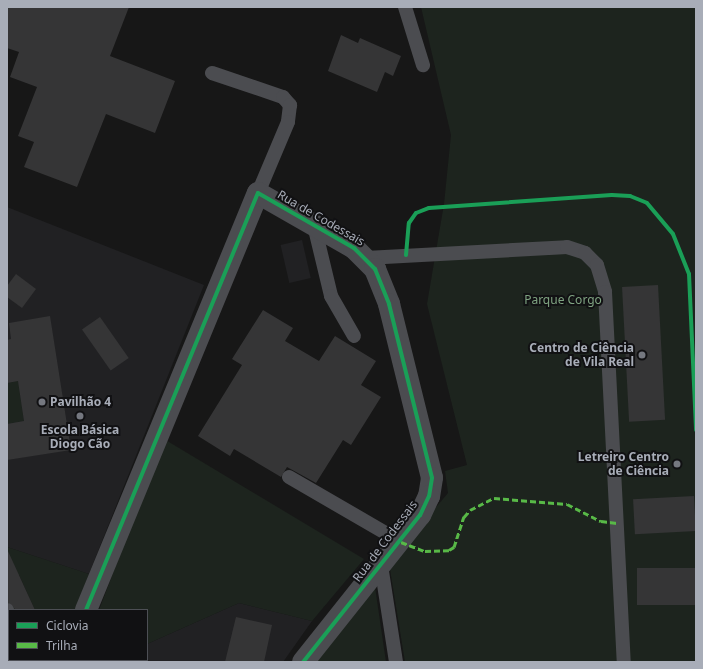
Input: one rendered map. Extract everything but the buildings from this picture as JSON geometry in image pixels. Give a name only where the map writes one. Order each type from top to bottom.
[{"type":"street","name":"Rua de Codessais","points":[[258,193],[314,225],[366,258],[379,276],[386,293],[430,468],[431,488],[426,505],[400,542],[303,662]]},
{"type":"street","points":[[86,609],[258,193]]},
{"type":"lane","points":[[404,7],[423,65]]},
{"type":"lane","points":[[212,73],[283,97],[290,105],[288,122],[258,193]]},
{"type":"lane","points":[[314,225],[331,296],[354,336]]},
{"type":"lane","points":[[366,258],[566,246],[585,253],[597,265],[605,292],[624,662]]},
{"type":"lane","points":[[290,477],[400,542]]},
{"type":"lane","points":[[380,566],[396,662]]},
{"type":"shaded area","name":"Escola Básica Diogo Cão","points":[[7,207],[204,285],[89,574],[7,547]]},
{"type":"shaded area","points":[[302,240],[311,278],[289,283],[281,245]]},
{"type":"shaded area","points":[[239,603],[312,621],[283,662],[106,662],[148,661],[148,644]]},
{"type":"green space","name":"Parque Corgo","points":[[421,7],[696,7],[696,662],[405,662],[389,563],[448,493],[445,471],[467,465],[427,304],[444,204],[451,135]]},
{"type":"green space","points":[[18,381],[24,421],[7,424],[7,383]]},
{"type":"green space","points":[[164,439],[364,559],[312,621],[239,603],[148,644],[148,609],[99,609]]},
{"type":"green space","points":[[7,547],[89,574],[75,609],[35,609],[19,575],[7,580]]},
{"type":"green space","points":[[374,580],[386,662],[312,662]]},
{"type":"green space","points":[[7,585],[18,609],[8,609],[8,661],[54,662],[7,662]]},
{"type":"marked path","points":[[401,542],[425,551],[449,550],[454,547],[464,517],[470,510],[494,498],[567,504],[601,521],[617,523]]},
{"type":"cycle path","points":[[86,609],[258,193],[354,248],[375,269],[389,304],[432,478],[429,496],[420,515],[303,662]]},
{"type":"cycle path","points":[[406,255],[409,223],[416,213],[429,208],[612,195],[630,196],[647,203],[673,234],[689,274],[696,430]]},
{"type":"place","name":"Centro de Ciência de Vila Real","points":[[642,355]]},
{"type":"place","name":"Pavilhão 4","points":[[42,402]]},
{"type":"place","name":"Escola Básica Diogo Cão","points":[[80,416]]},
{"type":"place","name":"Letreiro Centro de Ciência","points":[[677,464]]}]
